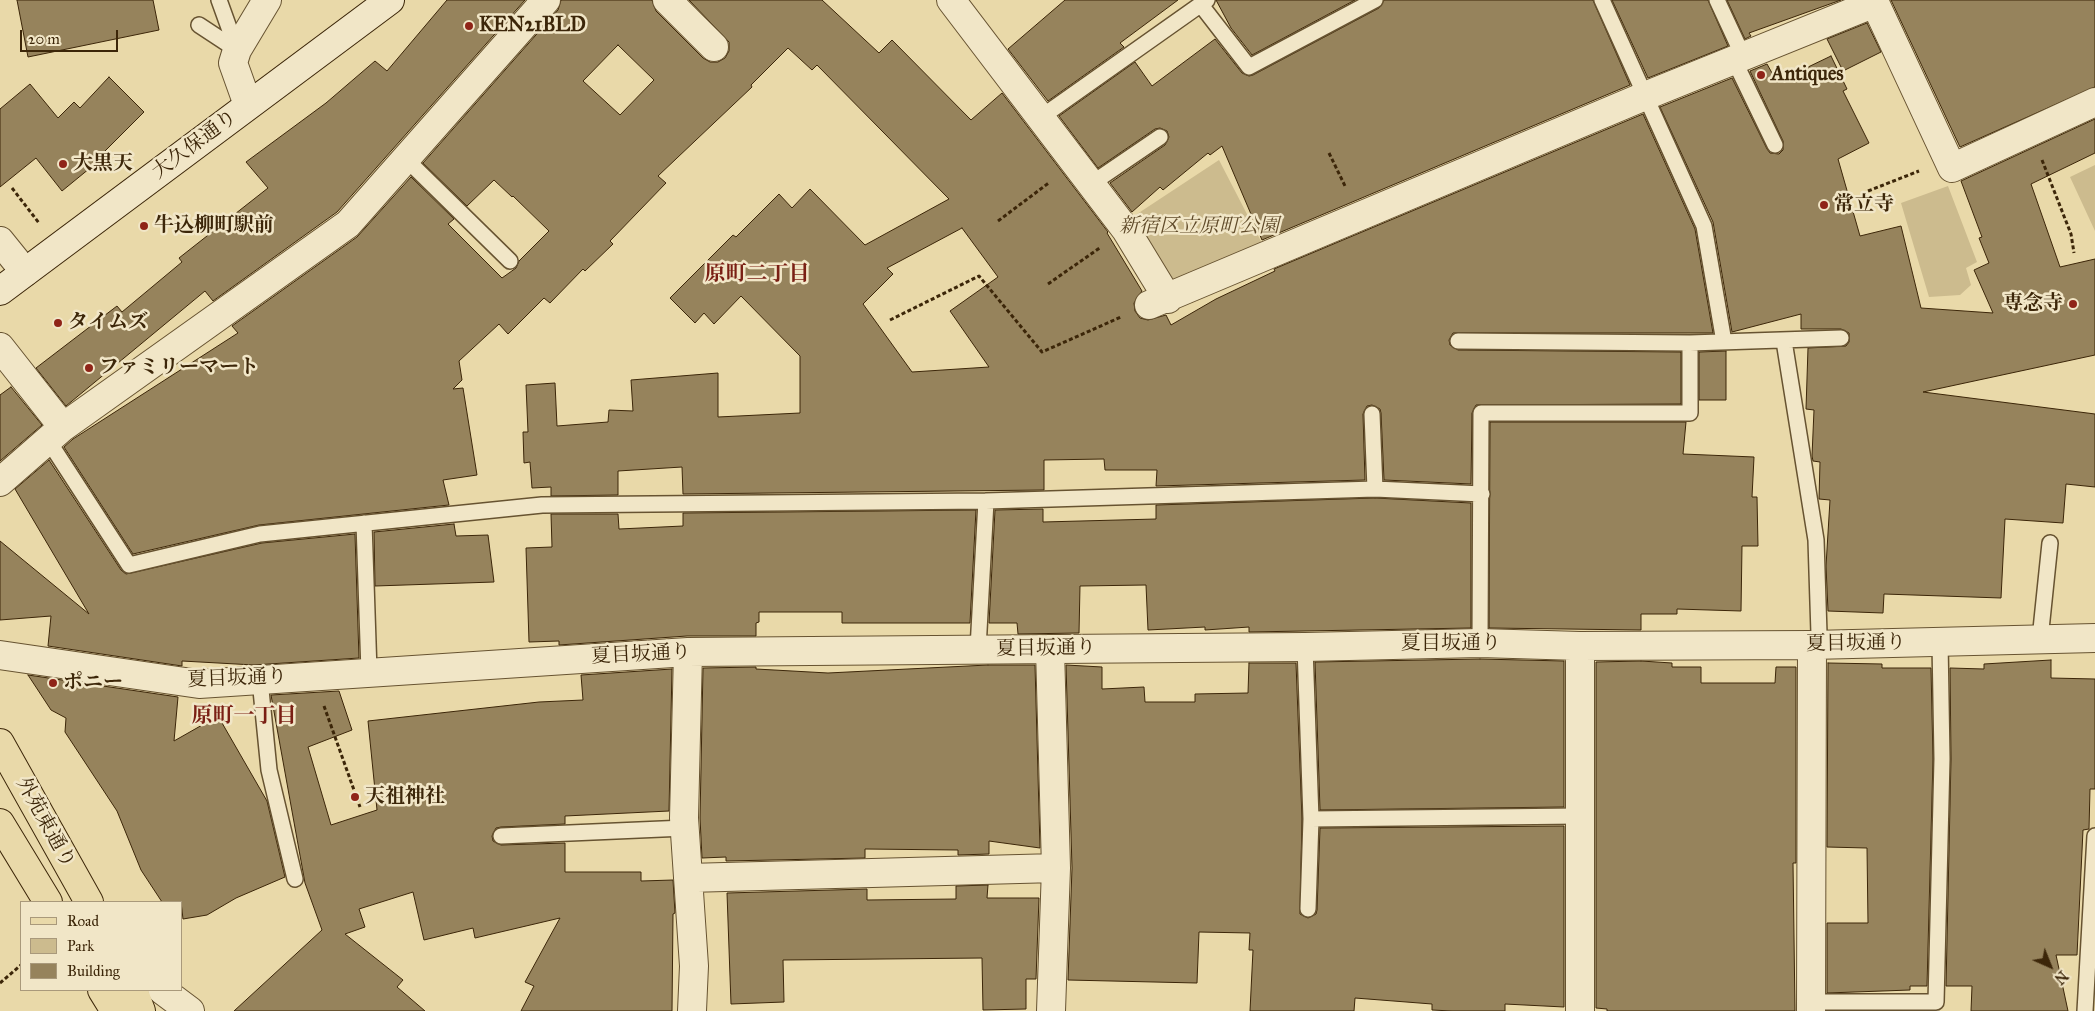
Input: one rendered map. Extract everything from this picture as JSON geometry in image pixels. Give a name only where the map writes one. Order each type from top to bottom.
[{"type":"main road","name":"外苑東通り","points":[[0,743],[88,901]]},
{"type":"main road","name":"外苑東通り","points":[[0,823],[47,901]]},
{"type":"main road","points":[[103,991],[115,1011]]},
{"type":"main road","points":[[133,991],[141,1011]]},
{"type":"street","points":[[248,105],[234,63],[237,50],[267,0]]},
{"type":"street","name":"大久保通り","points":[[0,291],[390,0]]},
{"type":"street","points":[[0,482],[55,433],[348,224],[546,0]]},
{"type":"street","points":[[667,0],[714,47]]},
{"type":"street","points":[[951,0],[1126,230],[1159,302],[1872,2],[1952,168],[2095,102]]},
{"type":"street","points":[[0,241],[25,272]]},
{"type":"street","points":[[0,347],[55,433]]},
{"type":"street","name":"夏目坂通り","points":[[0,655],[199,684],[688,652],[1480,643],[1580,646],[1812,645],[2095,638]]},
{"type":"street","points":[[1810,1006],[1812,645]]},
{"type":"street","points":[[1580,646],[1580,1011]]},
{"type":"street","points":[[1050,648],[1056,868],[1051,1011]]},
{"type":"street","points":[[688,652],[685,828],[694,966],[692,1011]]},
{"type":"street","points":[[688,878],[1056,868]]},
{"type":"street","points":[[163,991],[190,1011]]},
{"type":"lane","points":[[218,0],[237,50]]},
{"type":"lane","points":[[1040,118],[1204,2],[1249,67],[1376,0]]},
{"type":"lane","points":[[1602,0],[1704,226],[1724,342]]},
{"type":"lane","points":[[1717,0],[1738,58],[1775,145]]},
{"type":"lane","points":[[199,25],[237,50]]},
{"type":"lane","points":[[1091,184],[1160,137]]},
{"type":"lane","points":[[406,159],[510,261]]},
{"type":"lane","points":[[1458,341],[1724,342],[1841,338]]},
{"type":"lane","points":[[1784,340],[1816,540],[1819,634],[1812,645]]},
{"type":"lane","points":[[1480,643],[1481,413],[1690,414],[1690,342]]},
{"type":"lane","points":[[1372,414],[1374,490]]},
{"type":"lane","points":[[55,433],[129,565],[260,534],[542,505],[986,501],[1374,490],[1482,494]]},
{"type":"lane","points":[[978,649],[986,501]]},
{"type":"lane","points":[[364,523],[369,672]]},
{"type":"lane","points":[[2040,639],[2050,543]]},
{"type":"lane","points":[[1810,1006],[1936,1002],[1942,759],[1940,642]]},
{"type":"lane","points":[[1305,646],[1311,820],[1308,909]]},
{"type":"lane","points":[[260,680],[269,770],[295,879]]},
{"type":"lane","points":[[1311,820],[1579,816]]},
{"type":"lane","points":[[501,836],[685,828]]},
{"type":"lane","points":[[2085,1011],[2095,836]]},
{"type":"path","points":[[2031,132],[2072,234],[2074,252]]},
{"type":"path","points":[[1329,153],[1350,195]]},
{"type":"path","points":[[1868,191],[1948,160]]},
{"type":"path","points":[[998,221],[1056,178]]},
{"type":"path","points":[[12,188],[41,225]]},
{"type":"path","points":[[1048,284],[1108,243]]},
{"type":"path","points":[[890,320],[979,276],[1042,352],[1159,302]]},
{"type":"path","points":[[324,703],[360,807]]},
{"type":"path","points":[[0,983],[20,966]]},
{"type":"green space","name":"新宿区立原町公園","points":[[1219,160],[1265,249],[1173,288],[1128,220]]},
{"type":"green space","points":[[2095,165],[2095,231],[2070,177]]},
{"type":"green space","points":[[1948,186],[1977,262],[1966,268],[1971,285],[1960,295],[1929,297],[1901,203]]},
{"type":"building","points":[[17,0],[153,0],[159,30],[28,57]]},
{"type":"building","points":[[447,0],[525,0],[337,212],[213,301],[205,291],[66,406],[36,368],[117,306],[122,312],[182,262],[179,258],[268,188],[246,162],[326,103],[375,61],[387,71]]},
{"type":"building","points":[[561,0],[652,0],[656,11],[703,58],[710,62],[718,62],[725,58],[729,51],[729,42],[689,0],[822,0],[879,53],[892,40],[971,120],[1002,93],[1108,232],[1142,291],[1134,303],[1135,311],[1140,318],[1148,320],[1166,315],[1171,325],[1216,299],[1275,271],[1274,269],[1643,114],[1695,229],[1713,333],[1453,333],[1449,340],[1450,345],[1458,350],[1681,352],[1681,404],[1476,405],[1472,413],[1471,484],[1384,480],[1381,413],[1380,409],[1372,405],[1367,406],[1363,414],[1365,480],[1156,486],[1157,470],[1105,470],[1104,459],[1044,460],[1044,490],[683,494],[682,467],[618,471],[618,495],[551,496],[551,487],[532,488],[530,462],[524,463],[523,432],[528,432],[526,385],[555,383],[557,426],[608,422],[609,410],[633,411],[631,380],[718,373],[718,417],[800,413],[800,356],[741,296],[714,324],[704,313],[695,323],[670,298],[733,235],[736,237],[779,194],[792,208],[810,189],[865,245],[949,199],[817,65],[812,70],[788,48],[751,85],[752,87],[658,176],[666,183],[610,241],[613,244],[585,271],[583,269],[550,303],[544,298],[508,334],[499,324],[459,361],[462,380],[453,389],[463,388],[477,475],[443,480],[449,505],[259,525],[133,554],[64,447],[73,439],[238,333],[232,326],[357,237],[411,177],[454,219],[448,224],[502,278],[516,268],[519,261],[549,231],[494,180],[467,206],[423,163],[558,10]],"holes":[[[618,45],[654,80],[620,115],[583,81]],[[962,228],[998,277],[950,311],[989,367],[912,372],[863,304],[893,274],[887,268]]]},
{"type":"building","points":[[1065,0],[1178,0],[1120,43],[1124,47],[1048,101],[1008,49]]},
{"type":"building","points":[[1216,0],[1355,0],[1252,55],[1231,28]]},
{"type":"building","points":[[1384,0],[1593,0],[1630,85],[1262,240],[1222,146],[1210,155],[1208,153],[1163,190],[1160,187],[1132,212],[1110,183],[1165,145],[1169,137],[1167,131],[1160,128],[1155,129],[1098,168],[1059,116],[1135,62],[1152,86],[1215,39],[1242,73],[1249,76],[1253,75],[1379,8]]},
{"type":"building","points":[[1612,0],[1708,0],[1728,46],[1648,78]]},
{"type":"building","points":[[1727,0],[1841,0],[1749,33],[1751,36],[1745,39]]},
{"type":"building","points":[[1891,0],[2095,0],[2095,87],[1960,147]]},
{"type":"building","points":[[1867,23],[1881,52],[1843,71],[1827,39]]},
{"type":"building","points":[[1831,56],[1847,89],[1843,91],[1869,143],[1838,159],[1860,236],[1901,226],[1921,308],[1993,313],[1974,270],[1989,263],[1979,238],[1982,237],[1961,181],[2095,119],[2095,153],[2031,184],[2060,267],[2095,259],[2095,355],[1923,392],[2095,414],[2095,487],[2066,484],[2063,523],[2005,519],[2001,598],[1884,594],[1883,613],[1828,611],[1826,566],[1830,500],[1819,499],[1820,462],[1813,461],[1812,456],[1814,410],[1806,409],[1808,348],[1846,346],[1849,342],[1849,333],[1841,329],[1801,329],[1801,314],[1732,332],[1713,222],[1660,107],[1732,78],[1767,149],[1770,153],[1779,154],[1783,150],[1783,141],[1750,71],[1767,64],[1777,82]]},
{"type":"building","points":[[109,77],[144,112],[94,162],[95,164],[62,191],[36,158],[0,187],[0,109],[30,84],[58,118],[74,102],[80,108]]},
{"type":"building","points":[[1726,351],[1726,400],[1699,400],[1699,352]]},
{"type":"building","points":[[11,387],[42,425],[0,461],[0,395]]},
{"type":"building","points":[[1490,422],[1686,422],[1683,454],[1754,457],[1752,497],[1757,497],[1758,546],[1742,546],[1741,611],[1677,609],[1677,614],[1641,614],[1641,630],[1489,628]]},
{"type":"building","points":[[49,460],[121,570],[126,574],[262,543],[355,534],[359,658],[254,665],[182,661],[182,666],[48,646],[51,616],[0,620],[0,541],[89,614],[15,489]]},
{"type":"building","points":[[1375,498],[1471,503],[1471,628],[1249,632],[1249,627],[1205,630],[1205,627],[1148,630],[1146,585],[1080,586],[1079,633],[1018,634],[1017,623],[989,623],[995,510],[1043,509],[1043,522],[1156,519],[1156,505]]},
{"type":"building","points":[[976,510],[970,623],[842,623],[842,612],[759,612],[759,622],[756,623],[756,636],[687,636],[559,645],[559,641],[529,642],[526,548],[552,547],[551,514],[618,514],[619,529],[683,526],[683,513]]},
{"type":"building","points":[[454,524],[456,536],[488,535],[494,582],[375,586],[374,532]]},
{"type":"building","points":[[1480,659],[1564,661],[1564,807],[1320,810],[1315,662]]},
{"type":"building","points":[[2051,660],[2051,678],[2095,679],[2095,789],[2090,789],[2089,829],[2083,830],[2077,955],[2056,955],[2068,1011],[1971,1011],[1972,986],[1946,986],[1951,759],[1950,668],[1984,669],[1984,664]]},
{"type":"building","points":[[1641,661],[1672,663],[1672,667],[1701,667],[1701,683],[1775,683],[1776,667],[1796,667],[1796,863],[1793,863],[1795,1011],[1607,1011],[1607,1009],[1596,1008],[1596,662]]},
{"type":"building","points":[[1249,663],[1296,663],[1302,819],[1300,914],[1308,918],[1316,914],[1317,910],[1320,828],[1564,826],[1564,1007],[1505,1004],[1505,1011],[1452,1011],[1432,1010],[1432,1004],[1355,998],[1354,1011],[1250,1011],[1253,950],[1249,950],[1250,933],[1199,932],[1197,983],[1068,980],[1072,868],[1066,665],[1102,667],[1102,689],[1144,687],[1145,702],[1195,702],[1195,694],[1248,693]]},
{"type":"building","points":[[1828,663],[1882,664],[1882,668],[1931,668],[1933,759],[1927,986],[1910,986],[1910,990],[1827,993],[1827,923],[1868,923],[1867,848],[1827,847]]},
{"type":"building","points":[[988,665],[1035,665],[1040,848],[989,841],[989,854],[958,855],[958,850],[865,849],[865,858],[726,861],[726,857],[702,858],[700,818],[703,668],[756,667],[756,669],[828,673]]},
{"type":"building","points":[[672,669],[669,811],[565,816],[565,824],[501,827],[496,828],[492,836],[493,841],[501,845],[565,843],[565,872],[641,872],[641,881],[673,880],[675,913],[673,914],[672,1011],[521,1011],[534,986],[525,982],[560,918],[475,938],[473,928],[424,940],[413,892],[359,909],[365,927],[345,934],[403,980],[397,987],[425,1011],[234,1011],[322,930],[305,883],[271,695],[339,691],[352,730],[308,747],[331,825],[377,810],[368,721],[539,702],[583,700],[581,675]]},
{"type":"building","points":[[28,675],[178,697],[174,741],[218,716],[267,801],[285,877],[236,898],[207,915],[183,919],[182,901],[161,901],[141,870],[117,811],[65,732],[66,718],[51,710]]},
{"type":"building","points":[[988,885],[987,898],[1039,898],[1036,979],[1026,979],[1026,1009],[983,1010],[982,958],[783,960],[784,1002],[731,1004],[727,893],[867,889],[867,900],[956,899],[956,886]]},
{"type":"place","name":"KEN21BLD","points":[[469,26]]},
{"type":"place","name":"Antiques","points":[[1761,75]]},
{"type":"place","name":"大黒天","points":[[63,164]]},
{"type":"place","name":"常立寺","points":[[1824,205]]},
{"type":"place","name":"牛込柳町駅前","points":[[144,226]]},
{"type":"place","name":"専念寺","points":[[2073,304]]},
{"type":"place","name":"タイムズ","points":[[58,323]]},
{"type":"place","name":"ファミリーマート","points":[[89,368]]},
{"type":"place","name":"ポニー","points":[[53,683]]},
{"type":"place","name":"天祖神社","points":[[355,797]]},
{"type":"district","name":"原町二丁目","points":[[757,275]]},
{"type":"district","name":"原町一丁目","points":[[244,717]]}]
